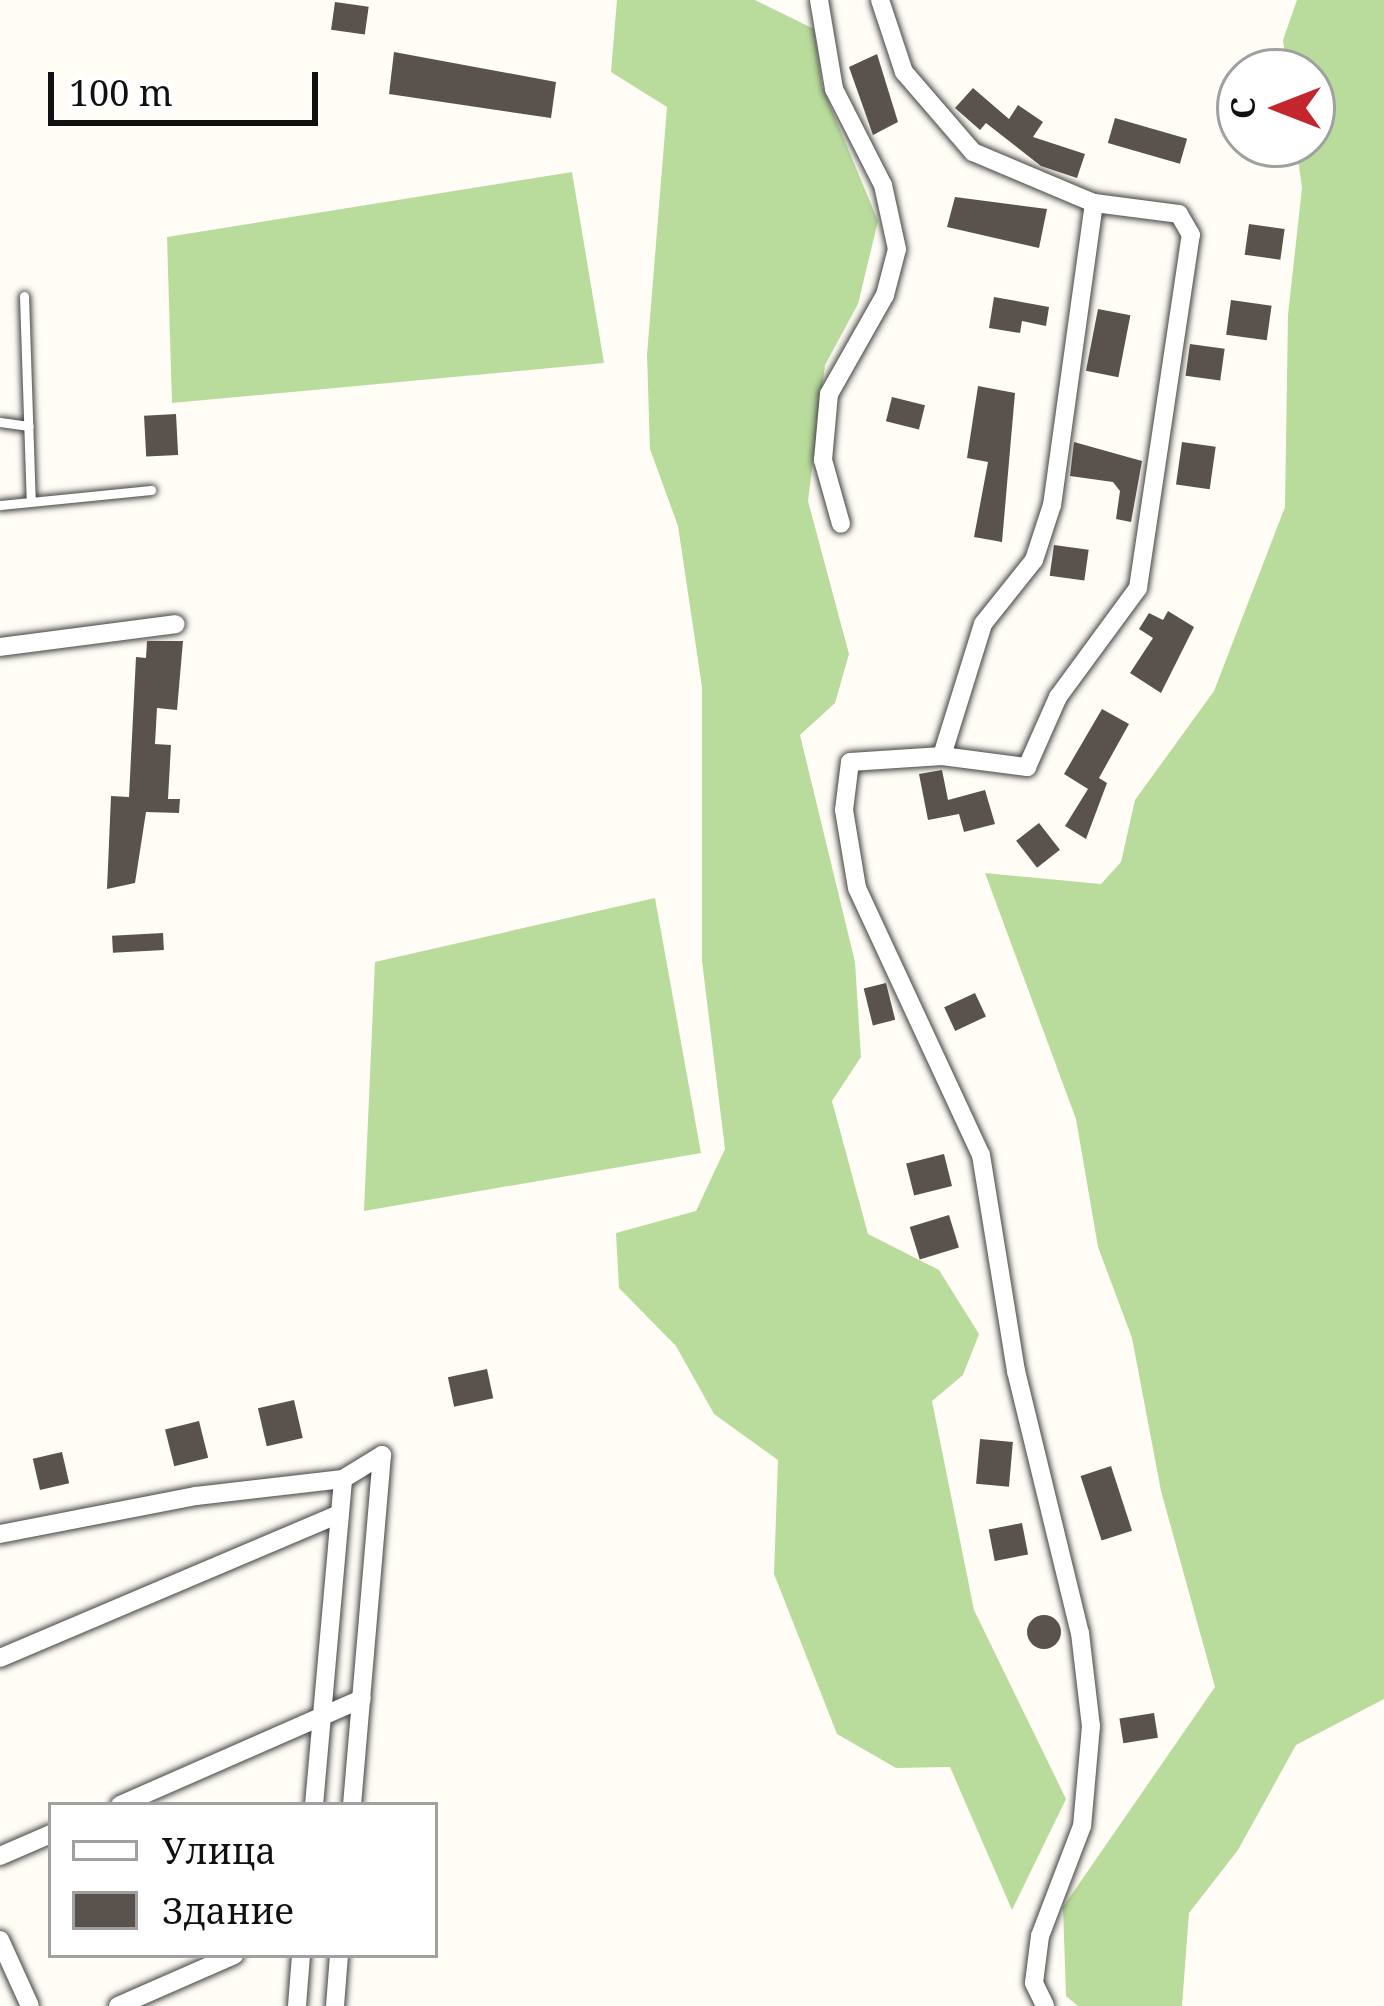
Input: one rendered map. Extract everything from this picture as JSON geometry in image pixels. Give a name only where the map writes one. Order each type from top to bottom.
[{"type":"street","points":[[819,0],[834,89],[884,185],[897,249],[885,295],[829,394],[823,460],[841,524]]},
{"type":"street","points":[[880,0],[904,72],[973,152],[1094,203],[1179,214],[1191,235],[1138,588],[1058,697],[1027,766],[942,756],[850,762],[844,810],[857,888],[927,1024],[980,1155],[1016,1371],[1080,1633],[1091,1726],[1082,1826],[1040,1936],[1034,1983],[1045,2006]]},
{"type":"street","points":[[942,756],[982,624],[1034,560],[1052,506],[1094,203]]},
{"type":"street","points":[[0,647],[176,624]]},
{"type":"street","points":[[0,1534],[196,1496],[343,1479],[382,1455],[352,1802]]},
{"type":"street","points":[[314,1802],[343,1479]]},
{"type":"street","points":[[0,1658],[340,1514]]},
{"type":"street","points":[[127,1802],[362,1699]]},
{"type":"street","points":[[0,1856],[48,1835]]},
{"type":"street","points":[[0,1940],[30,2006]]},
{"type":"street","points":[[118,2006],[227,1958]]},
{"type":"street","points":[[297,2006],[301,1958]]},
{"type":"street","points":[[335,2006],[339,1958]]},
{"type":"lane","points":[[24,296],[31,502]]},
{"type":"lane","points":[[0,422],[28,426]]},
{"type":"lane","points":[[0,505],[152,490]]},
{"type":"green space","points":[[617,0],[755,0],[814,29],[822,86],[878,221],[858,304],[825,365],[808,501],[849,654],[835,703],[800,735],[855,962],[861,1057],[832,1101],[868,1234],[939,1270],[979,1334],[963,1375],[932,1401],[974,1610],[1066,1799],[1012,1910],[950,1767],[896,1768],[837,1734],[774,1574],[778,1460],[714,1414],[676,1346],[619,1288],[616,1233],[696,1211],[725,1149],[702,961],[702,687],[678,526],[650,449],[647,355],[667,107],[611,72]]},
{"type":"green space","points":[[1297,0],[1384,0],[1384,1699],[1296,1745],[1238,1850],[1189,1913],[1182,2006],[1078,2006],[1066,1996],[1063,1907],[1215,1687],[1161,1491],[1132,1338],[1098,1247],[1076,1119],[985,873],[1101,884],[1121,862],[1135,800],[1214,691],[1285,507],[1288,315],[1302,188],[1299,168],[1336,168],[1336,48],[1284,48]]},
{"type":"green space","points":[[572,172],[604,363],[172,403],[167,237]]},
{"type":"green space","points":[[655,898],[701,1153],[364,1211],[375,962]]},
{"type":"building","points":[[335,2],[369,7],[365,34],[331,30]]},
{"type":"building","points":[[394,52],[556,82],[551,118],[389,94]]},
{"type":"building","points":[[877,54],[898,122],[873,135],[849,67]]},
{"type":"building","points":[[973,88],[1009,119],[1018,105],[1043,122],[1033,137],[1085,154],[1077,178],[1041,166],[986,123],[980,130],[955,108]]},
{"type":"building","points":[[1115,118],[1187,139],[1180,164],[1108,143]]},
{"type":"building","points":[[955,197],[1047,209],[1039,248],[947,227]]},
{"type":"building","points":[[1249,224],[1285,229],[1280,260],[1245,255]]},
{"type":"building","points":[[994,297],[1049,307],[1046,326],[1022,321],[1020,333],[989,328]]},
{"type":"building","points":[[1231,300],[1272,306],[1267,340],[1226,335]]},
{"type":"building","points":[[1098,309],[1130,315],[1118,377],[1086,371]]},
{"type":"building","points":[[1190,344],[1225,349],[1220,381],[1186,376]]},
{"type":"building","points":[[978,386],[1015,393],[1002,542],[974,537],[988,462],[967,458]]},
{"type":"building","points":[[892,397],[925,405],[919,429],[886,421]]},
{"type":"building","points":[[176,414],[178,455],[146,457],[144,416]]},
{"type":"building","points":[[1074,442],[1142,461],[1131,522],[1116,519],[1120,491],[1113,482],[1070,476]]},
{"type":"building","points":[[1182,442],[1216,447],[1210,489],[1176,485]]},
{"type":"building","points":[[1054,545],[1089,550],[1084,581],[1050,576]]},
{"type":"building","points":[[1168,611],[1194,627],[1161,693],[1130,673],[1153,638],[1139,629],[1149,613],[1163,620]]},
{"type":"building","points":[[147,641],[183,641],[177,710],[157,708],[155,744],[171,745],[168,799],[180,799],[179,813],[146,812],[135,883],[107,889],[111,796],[129,797],[136,657],[146,658]]},
{"type":"building","points":[[1102,709],[1129,724],[1099,778],[1107,783],[1086,839],[1065,826],[1088,789],[1064,774]]},
{"type":"building","points":[[942,770],[948,800],[985,790],[995,824],[964,832],[959,814],[928,820],[919,774]]},
{"type":"building","points":[[1039,823],[1060,850],[1037,868],[1016,841]]},
{"type":"building","points":[[163,933],[164,950],[113,953],[112,936]]},
{"type":"building","points":[[886,983],[895,1020],[873,1025],[864,989]]},
{"type":"building","points":[[975,993],[986,1017],[955,1031],[944,1007]]},
{"type":"building","points":[[944,1154],[952,1186],[914,1195],[906,1163]]},
{"type":"building","points":[[949,1215],[959,1248],[920,1260],[910,1227]]},
{"type":"building","points":[[487,1369],[493,1398],[454,1407],[448,1377]]},
{"type":"building","points":[[294,1400],[303,1438],[267,1446],[258,1408]]},
{"type":"building","points":[[199,1421],[208,1458],[174,1466],[165,1429]]},
{"type":"building","points":[[980,1439],[1013,1442],[1009,1487],[976,1484]]},
{"type":"building","points":[[62,1452],[69,1483],[40,1490],[33,1459]]},
{"type":"building","points":[[1111,1466],[1132,1531],[1102,1541],[1081,1476]]},
{"type":"building","points":[[1022,1523],[1028,1554],[995,1561],[989,1529]]},
{"type":"building","points":[[1044,1615],[1056,1620],[1061,1632],[1056,1644],[1044,1649],[1032,1644],[1027,1632],[1032,1620]]},
{"type":"building","points":[[1154,1713],[1158,1738],[1123,1743],[1119,1718]]}]
